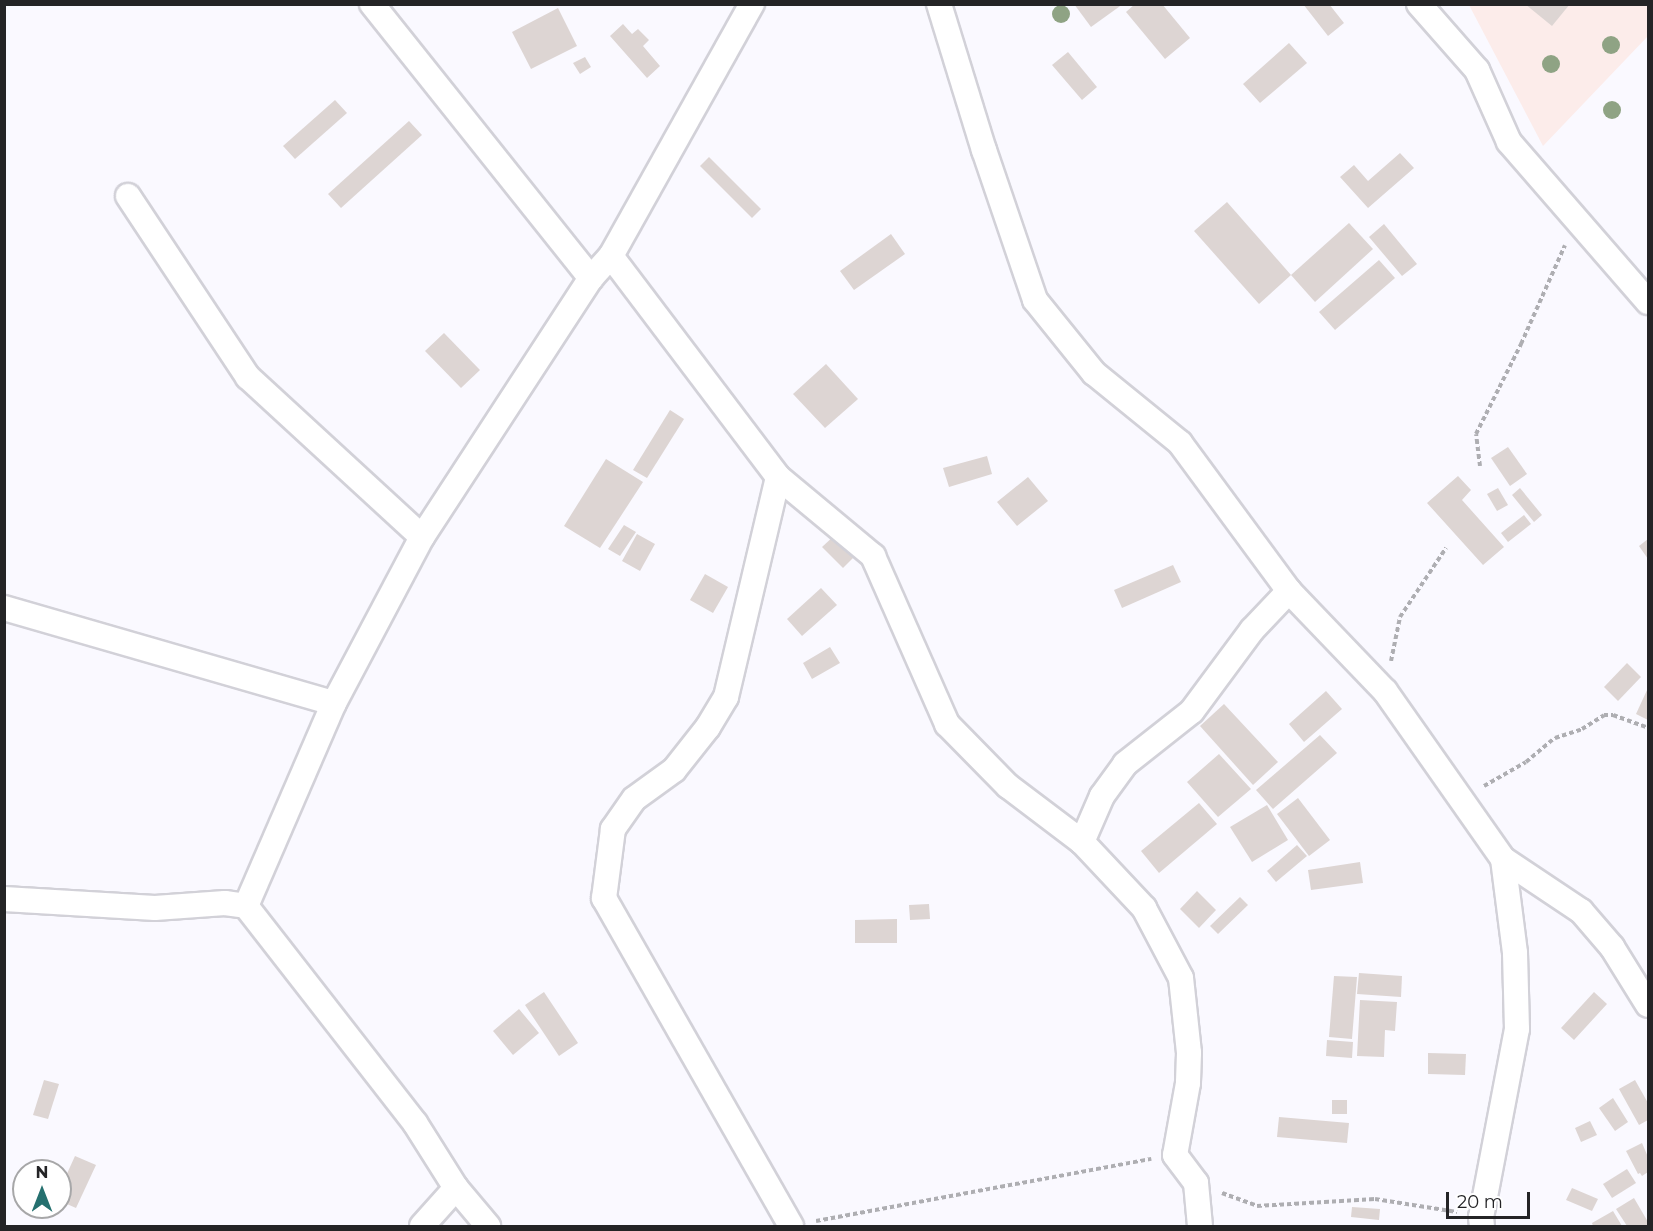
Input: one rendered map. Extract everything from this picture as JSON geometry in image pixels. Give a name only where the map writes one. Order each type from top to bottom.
[{"type":"street","points":[[372,4],[591,278]]},
{"type":"street","points":[[246,906],[334,703],[422,537],[591,278],[611,256],[752,4]]},
{"type":"street","points":[[939,4],[1035,300],[1094,373],[1180,443],[1288,591],[1385,691],[1503,859],[1581,911],[1612,947],[1648,1005]]},
{"type":"street","points":[[1419,4],[1477,70],[1509,142],[1648,302]]},
{"type":"street","points":[[128,196],[248,377],[422,537]]},
{"type":"street","points":[[611,256],[778,477],[873,556],[947,724],[1008,786],[1082,842],[1144,908],[1181,978],[1189,1053],[1188,1083],[1175,1155],[1196,1183],[1200,1227]]},
{"type":"street","points":[[778,477],[726,697],[708,727],[674,770],[634,799],[613,829],[604,898],[791,1226]]},
{"type":"street","points":[[1082,842],[1102,796],[1125,764],[1192,711],[1252,630],[1288,591]]},
{"type":"street","points":[[4,608],[334,703]]},
{"type":"street","points":[[1481,1222],[1517,1029],[1515,953],[1503,859]]},
{"type":"street","points":[[4,899],[155,908],[225,903],[246,906],[415,1123],[456,1188],[488,1227]]},
{"type":"street","points":[[422,1227],[456,1188]]},
{"type":"path","points":[[1480,466],[1476,435],[1521,344],[1568,237],[1566,209]]},
{"type":"path","points":[[1385,691],[1400,617],[1446,548]]},
{"type":"path","points":[[1460,800],[1526,762],[1555,738],[1582,729],[1604,715],[1613,715],[1648,728]]},
{"type":"path","points":[[791,1226],[1175,1155]]},
{"type":"path","points":[[1196,1183],[1257,1206],[1375,1199],[1481,1222]]},
{"type":"shaded area","points":[[1469,5],[1648,5],[1648,36],[1543,146]]},
{"type":"building","points":[[1074,4],[1123,4],[1091,27]]},
{"type":"building","points":[[1135,4],[1162,4],[1190,38],[1165,59],[1126,12]]},
{"type":"building","points":[[1303,4],[1329,4],[1344,23],[1328,36]]},
{"type":"building","points":[[1525,4],[1570,4],[1552,26]]},
{"type":"building","points":[[558,8],[577,46],[531,69],[512,32]]},
{"type":"building","points":[[623,24],[632,34],[638,29],[649,40],[643,46],[660,66],[647,78],[610,36]]},
{"type":"building","points":[[1289,43],[1307,63],[1260,103],[1243,84]]},
{"type":"building","points":[[1068,52],[1097,87],[1082,100],[1052,65]]},
{"type":"building","points":[[585,57],[591,67],[580,74],[573,63]]},
{"type":"building","points":[[335,100],[347,113],[295,159],[283,146]]},
{"type":"building","points":[[409,121],[422,135],[341,208],[328,194]]},
{"type":"building","points":[[1400,153],[1414,168],[1368,208],[1340,177],[1354,165],[1368,181]]},
{"type":"building","points":[[709,157],[761,209],[752,218],[700,166]]},
{"type":"building","points":[[1227,202],[1291,275],[1259,304],[1194,231]]},
{"type":"building","points":[[1349,223],[1373,249],[1315,302],[1291,275]]},
{"type":"building","points":[[1384,224],[1417,264],[1402,276],[1369,237]]},
{"type":"building","points":[[891,234],[905,254],[854,290],[840,271]]},
{"type":"building","points":[[1379,260],[1395,278],[1335,330],[1319,312]]},
{"type":"building","points":[[444,333],[480,370],[461,388],[425,351]]},
{"type":"building","points":[[826,364],[858,399],[825,428],[793,394]]},
{"type":"building","points":[[670,410],[684,419],[647,478],[633,470]]},
{"type":"building","points":[[1508,447],[1527,474],[1510,486],[1491,458]]},
{"type":"building","points":[[987,456],[992,474],[949,487],[943,468]]},
{"type":"building","points":[[606,459],[643,482],[600,548],[564,526]]},
{"type":"building","points":[[1458,476],[1471,490],[1462,500],[1504,547],[1483,565],[1427,503]]},
{"type":"building","points":[[1028,477],[1048,501],[1017,526],[997,502]]},
{"type":"building","points":[[1498,488],[1508,505],[1497,511],[1487,494]]},
{"type":"building","points":[[1520,488],[1542,515],[1534,522],[1512,495]]},
{"type":"building","points":[[1524,515],[1531,524],[1508,542],[1501,533]]},
{"type":"building","points":[[624,525],[636,532],[620,556],[608,549]]},
{"type":"building","points":[[637,534],[655,544],[640,571],[622,561]]},
{"type":"building","points":[[835,535],[855,556],[843,568],[822,547]]},
{"type":"building","points":[[1648,539],[1648,559],[1639,546]]},
{"type":"building","points":[[1173,565],[1181,582],[1122,608],[1114,590]]},
{"type":"building","points":[[705,574],[728,587],[713,613],[690,600]]},
{"type":"building","points":[[821,588],[837,605],[802,636],[787,619]]},
{"type":"building","points":[[830,647],[840,663],[812,679],[803,663]]},
{"type":"building","points":[[1627,663],[1641,677],[1618,701],[1604,687]]},
{"type":"building","points":[[1648,688],[1648,720],[1636,714]]},
{"type":"building","points":[[1326,691],[1342,709],[1304,742],[1289,724]]},
{"type":"building","points":[[1224,704],[1278,762],[1253,785],[1200,726]]},
{"type":"building","points":[[1320,735],[1337,753],[1273,809],[1256,790]]},
{"type":"building","points":[[1219,754],[1251,789],[1218,817],[1187,782]]},
{"type":"building","points":[[1298,798],[1330,840],[1309,856],[1277,814]]},
{"type":"building","points":[[1199,803],[1217,824],[1159,873],[1141,851]]},
{"type":"building","points":[[1267,805],[1288,840],[1252,862],[1230,827]]},
{"type":"building","points":[[1297,845],[1307,856],[1276,882],[1267,871]]},
{"type":"building","points":[[1360,862],[1363,883],[1311,890],[1308,870]]},
{"type":"building","points":[[1197,891],[1216,910],[1199,928],[1180,909]]},
{"type":"building","points":[[1240,897],[1248,905],[1218,934],[1210,926]]},
{"type":"building","points":[[929,904],[930,919],[910,920],[909,905]]},
{"type":"building","points":[[897,919],[897,943],[855,943],[855,920]]},
{"type":"building","points":[[1359,973],[1402,976],[1401,997],[1357,994]]},
{"type":"building","points":[[1334,976],[1357,977],[1352,1039],[1329,1037]]},
{"type":"building","points":[[544,992],[578,1043],[559,1056],[525,1005]]},
{"type":"building","points":[[1594,992],[1607,1004],[1574,1040],[1561,1028]]},
{"type":"building","points":[[1360,1000],[1397,1002],[1395,1031],[1385,1030],[1384,1057],[1357,1056]]},
{"type":"building","points":[[519,1009],[539,1033],[513,1055],[493,1031]]},
{"type":"building","points":[[1327,1040],[1353,1042],[1352,1058],[1326,1056]]},
{"type":"building","points":[[1428,1053],[1466,1054],[1465,1075],[1428,1074]]},
{"type":"building","points":[[44,1080],[59,1084],[48,1119],[33,1115]]},
{"type":"building","points":[[1635,1080],[1648,1103],[1648,1120],[1639,1125],[1619,1089]]},
{"type":"building","points":[[1613,1098],[1628,1122],[1615,1131],[1599,1108]]},
{"type":"building","points":[[1332,1100],[1347,1100],[1347,1114],[1332,1114]]},
{"type":"building","points":[[1279,1117],[1349,1123],[1347,1143],[1277,1137]]},
{"type":"building","points":[[1590,1121],[1597,1135],[1581,1142],[1575,1128]]},
{"type":"building","points":[[1642,1143],[1648,1157],[1648,1172],[1642,1176],[1638,1174],[1626,1151]]},
{"type":"building","points":[[75,1156],[96,1165],[76,1208],[72,1206],[72,1163]]},
{"type":"building","points":[[1627,1169],[1636,1183],[1612,1198],[1603,1184]]},
{"type":"building","points":[[1572,1188],[1598,1199],[1592,1211],[1566,1200]]},
{"type":"building","points":[[1634,1198],[1648,1226],[1627,1226],[1616,1209]]},
{"type":"building","points":[[1352,1207],[1380,1209],[1379,1220],[1351,1217]]},
{"type":"building","points":[[1613,1211],[1622,1226],[1593,1226],[1592,1223]]}]
